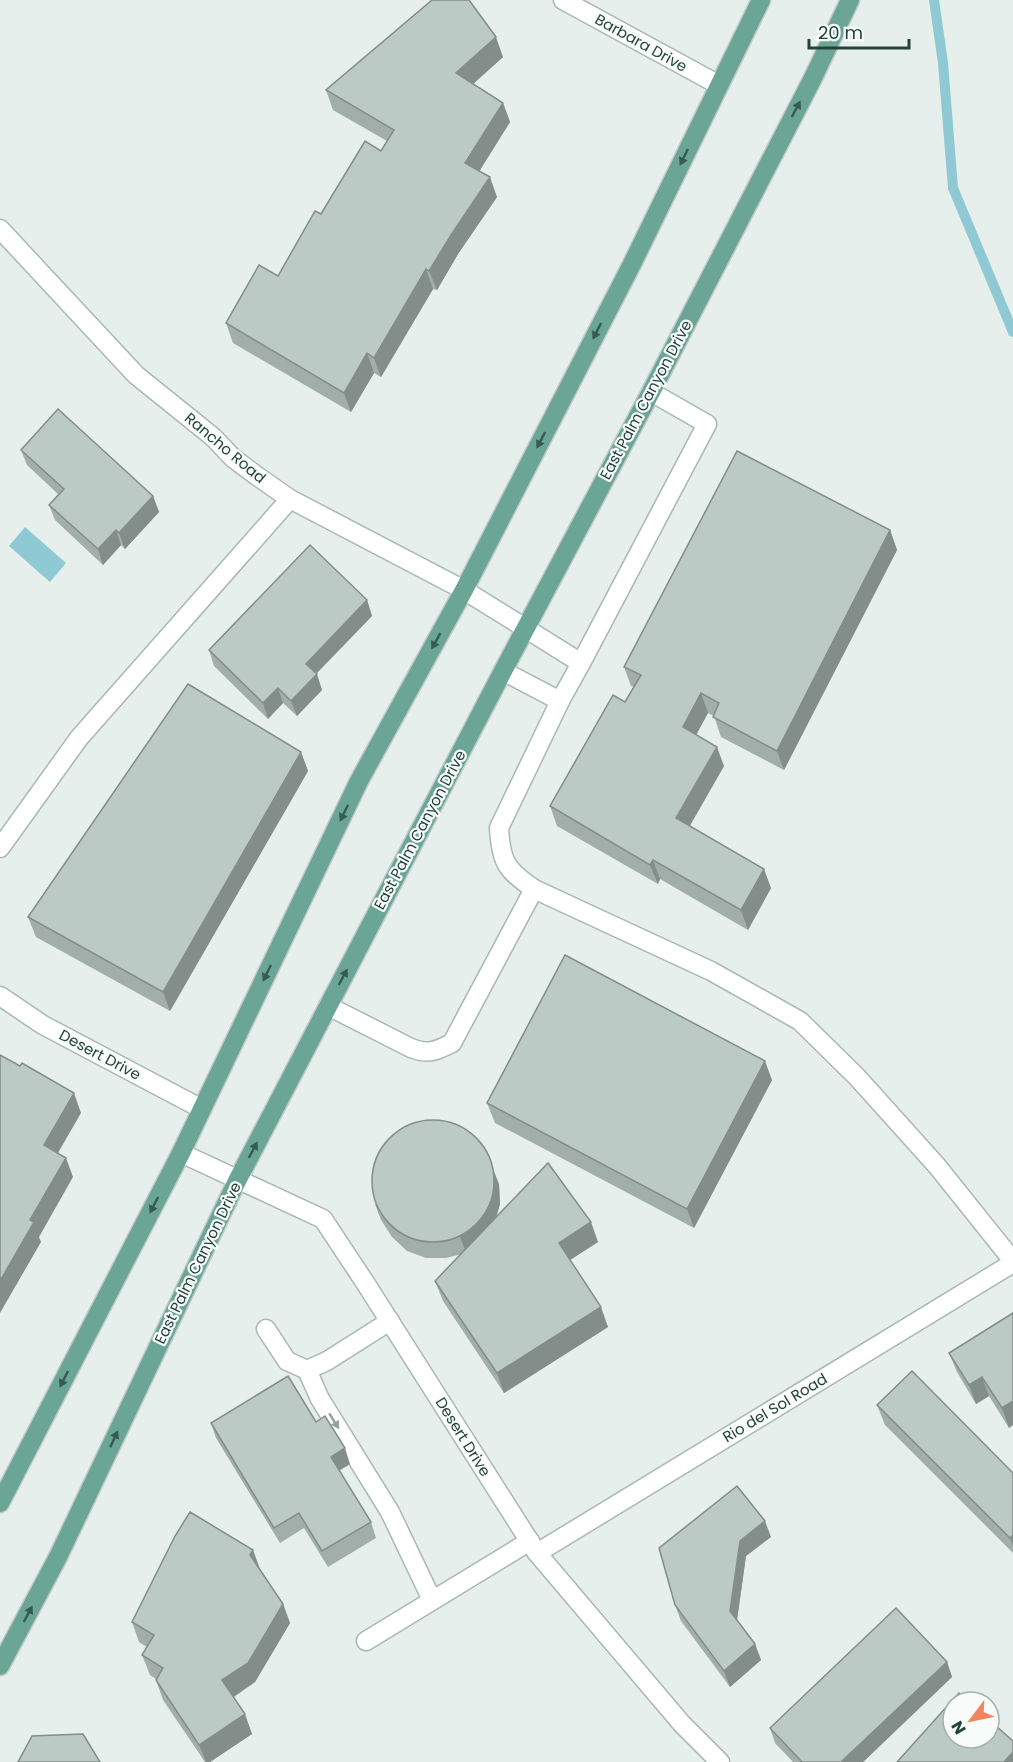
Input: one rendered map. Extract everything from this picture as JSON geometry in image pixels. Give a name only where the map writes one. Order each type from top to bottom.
[{"type":"main road","points":[[0,1503],[181,1153],[359,781],[464,590],[632,264],[761,0]]},
{"type":"main road","name":"East Palm Canyon Drive","points":[[0,1666],[58,1557],[237,1181],[651,392],[813,78],[850,0]]},
{"type":"street","name":"Barbara Drive","points":[[563,0],[718,85]]},
{"type":"street","name":"Rancho Road","points":[[0,229],[136,375],[213,437],[233,458],[290,499],[464,590],[581,663]]},
{"type":"street","points":[[651,392],[707,424],[560,701],[499,828],[500,848],[506,866],[534,889],[711,971],[800,1022],[857,1077],[937,1166],[1013,1262]]},
{"type":"street","points":[[0,848],[80,738],[290,499]]},
{"type":"street","points":[[503,671],[560,701]]},
{"type":"street","points":[[328,1006],[422,1052],[437,1051],[452,1043],[534,889]]},
{"type":"street","name":"Desert Drive","points":[[0,996],[43,1025],[202,1109]]},
{"type":"street","name":"Desert Drive","points":[[181,1153],[323,1220],[533,1547],[682,1724],[720,1762]]},
{"type":"street","name":"Rio del Sol Road","points":[[366,1641],[432,1600],[533,1547],[1013,1262]]},
{"type":"street","points":[[307,1370],[327,1361],[390,1321]]},
{"type":"street","points":[[266,1329],[287,1361],[307,1370],[320,1399],[390,1512],[432,1600]]},
{"type":"water","points":[[25,527],[66,563],[50,582],[9,546]]},
{"type":"building","points":[[432,0],[469,0],[496,37],[456,73],[503,103],[465,163],[490,177],[429,271],[426,269],[374,358],[367,353],[344,393],[226,323],[259,265],[278,276],[315,211],[321,214],[365,141],[381,151],[394,130],[326,90]]},
{"type":"building","points":[[58,409],[153,496],[119,533],[116,530],[98,549],[49,505],[64,489],[21,450]]},
{"type":"building","points":[[737,451],[890,530],[777,751],[713,717],[719,703],[701,693],[683,727],[717,747],[676,818],[764,869],[741,910],[653,860],[650,865],[550,806],[613,695],[625,702],[641,675],[624,667]]},
{"type":"building","points":[[310,545],[367,600],[306,664],[317,674],[291,701],[278,688],[263,703],[209,650]]},
{"type":"building","points":[[188,684],[301,752],[163,992],[28,917]]},
{"type":"building","points":[[565,955],[765,1061],[687,1209],[487,1103]]},
{"type":"building","points":[[0,1055],[20,1066],[22,1063],[74,1093],[44,1145],[66,1158],[30,1220],[34,1222],[0,1281]]},
{"type":"building","points":[[433,1120],[456,1124],[476,1138],[490,1158],[494,1181],[490,1204],[476,1224],[456,1238],[433,1242],[410,1238],[390,1224],[376,1204],[372,1181],[376,1158],[390,1138],[410,1124]]},
{"type":"building","points":[[548,1163],[591,1222],[559,1243],[601,1307],[497,1373],[435,1281]]},
{"type":"building","points":[[1013,1313],[1013,1401],[1002,1408],[982,1377],[969,1385],[949,1353]]},
{"type":"building","points":[[912,1371],[1013,1473],[1013,1535],[1010,1538],[877,1405]]},
{"type":"building","points":[[288,1376],[316,1422],[325,1416],[345,1448],[331,1457],[371,1522],[322,1551],[299,1513],[274,1528],[211,1423]]},
{"type":"building","points":[[737,1486],[765,1521],[740,1541],[730,1611],[755,1644],[724,1671],[675,1605],[659,1548]]},
{"type":"building","points":[[190,1512],[253,1550],[250,1555],[283,1604],[248,1663],[222,1680],[245,1714],[199,1745],[156,1680],[163,1668],[142,1655],[154,1635],[132,1622],[175,1536]]},
{"type":"building","points":[[896,1608],[947,1662],[841,1762],[802,1762],[770,1728]]},
{"type":"building","points":[[941,1713],[941,1750],[1001,1750],[1001,1730],[1013,1741],[1013,1752],[1004,1762],[897,1762]]},
{"type":"building","points":[[83,1734],[100,1762],[18,1762],[32,1736]]},
{"type":"waterway","points":[[934,0],[943,63],[953,188],[1013,332]]}]
